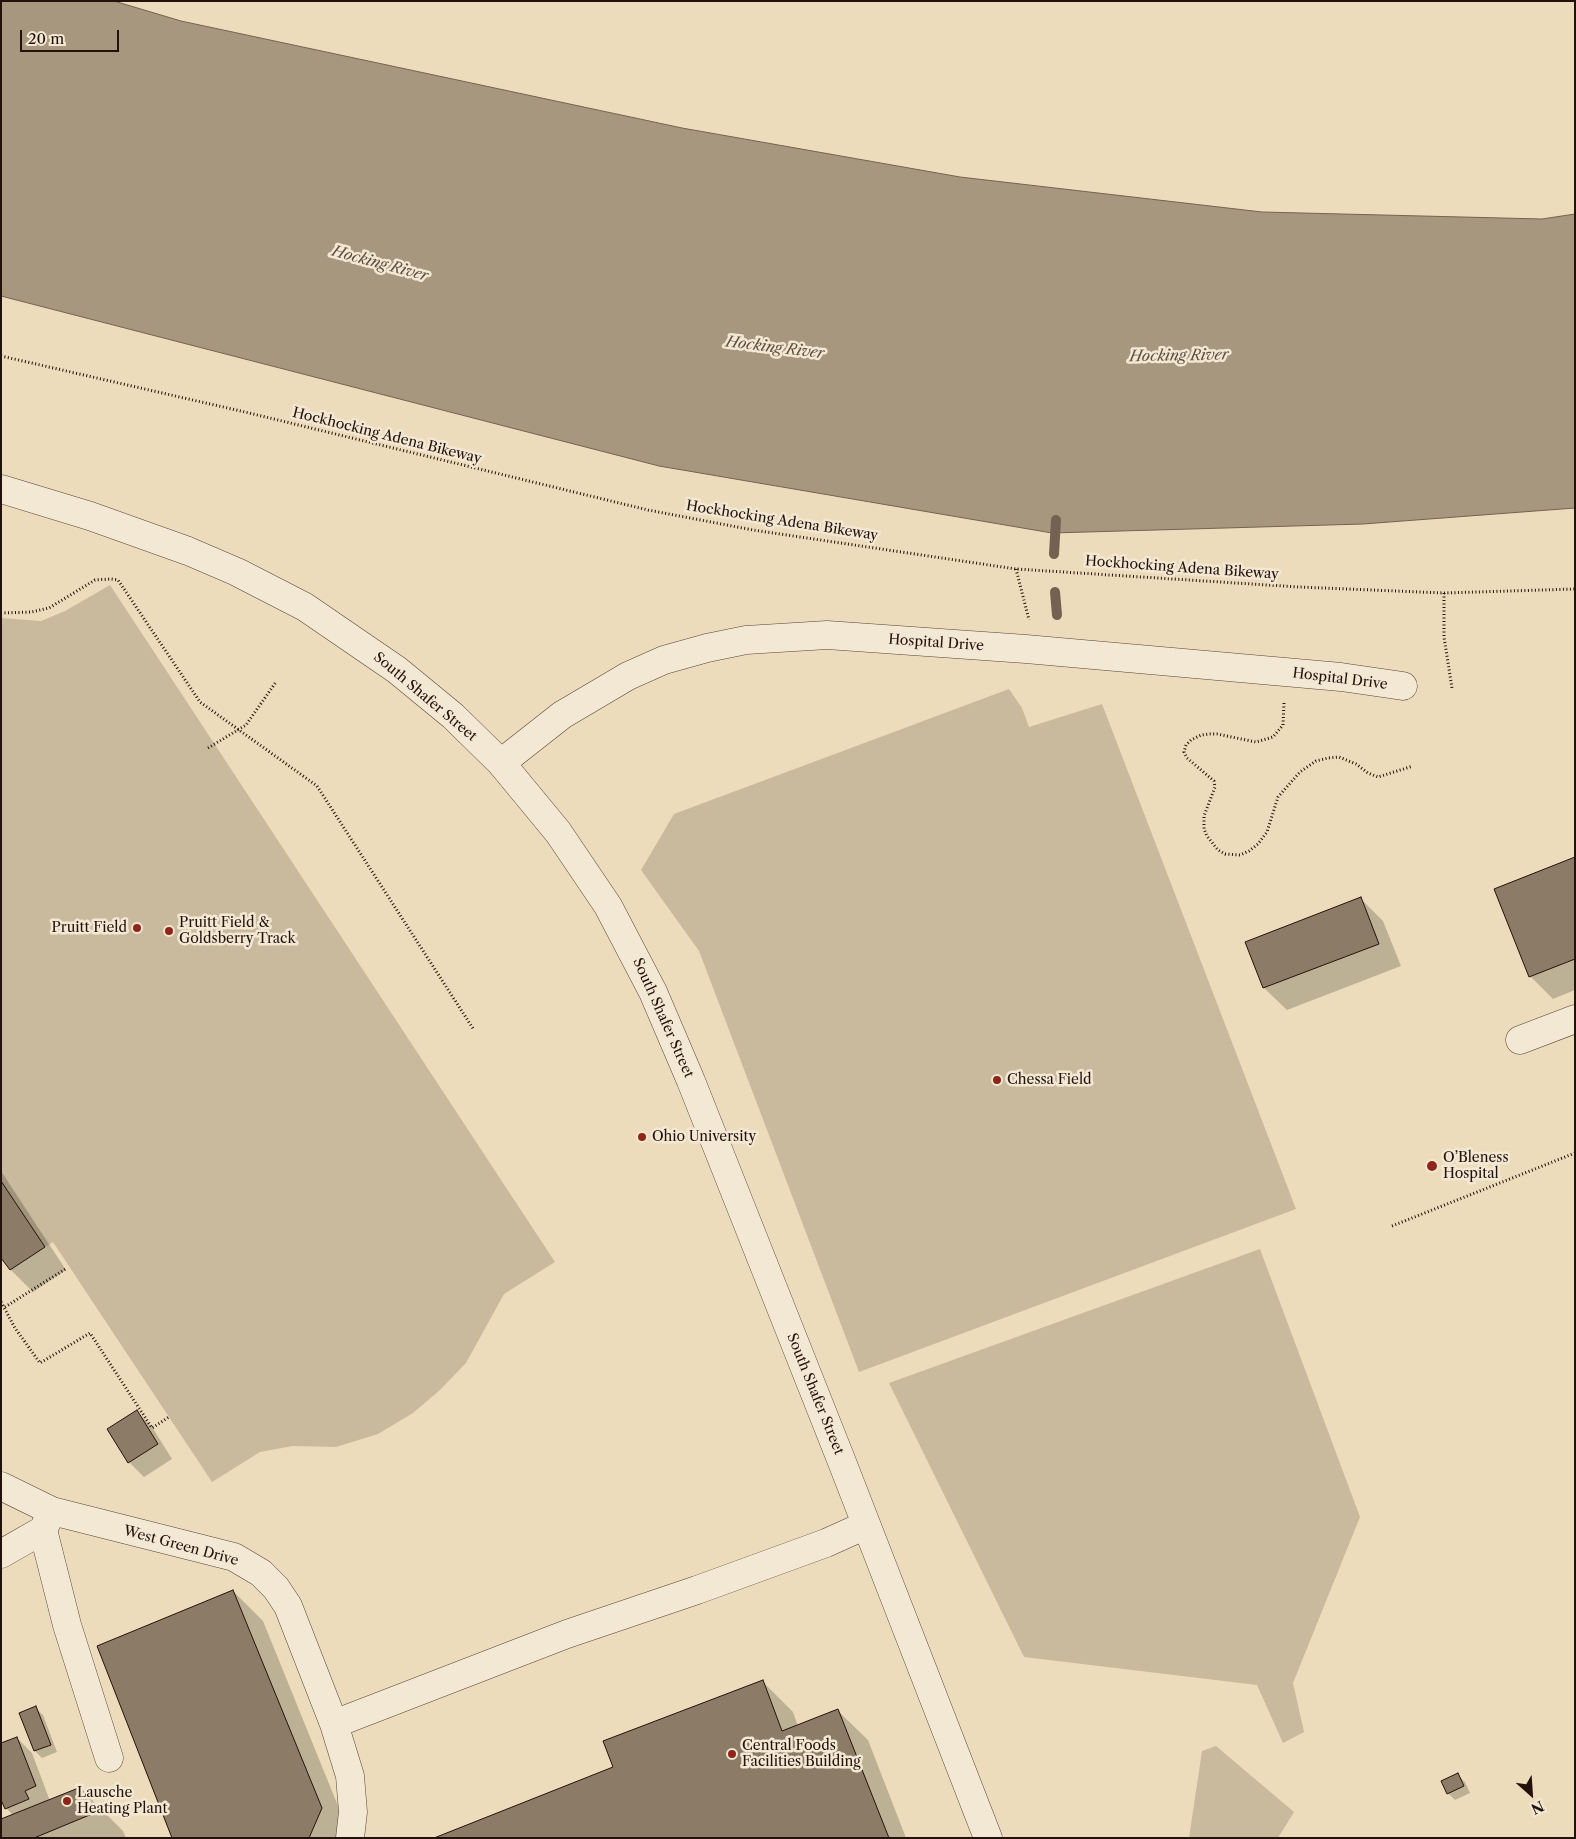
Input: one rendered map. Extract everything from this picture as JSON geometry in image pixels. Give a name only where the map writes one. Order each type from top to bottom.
[{"type":"street","name":"South Shafer Street","points":[[1,489],[130,529],[188,551],[237,572],[304,607],[397,670],[453,716],[501,763],[552,824],[585,870],[629,942],[654,992],[691,1081],[988,1838]]},
{"type":"street","name":"Hospital Drive","points":[[501,763],[562,715],[628,676],[664,660],[746,640],[827,635],[1026,649],[1341,677],[1403,686]]},
{"type":"street","points":[[1520,1040],[1575,1019]]},
{"type":"street","name":"West Green Drive","points":[[1,1486],[48,1521],[234,1557],[261,1573],[276,1588],[288,1606],[334,1724],[350,1776],[353,1812],[350,1838]]},
{"type":"street","points":[[1,1554],[48,1521],[67,1624],[109,1758]]},
{"type":"street","points":[[334,1724],[567,1634],[697,1590],[826,1543],[866,1525]]},
{"type":"path","name":"Hockhocking Adena Bikeway","points":[[1,356],[245,412],[648,510],[753,530],[1016,569],[1290,586],[1444,593],[1575,589]]},
{"type":"path","points":[[1016,569],[1031,627]]},
{"type":"path","points":[[1,613],[32,612],[49,608],[95,580],[111,578],[118,580],[200,702],[317,786],[474,1030]]},
{"type":"path","points":[[1444,593],[1444,636],[1452,688]]},
{"type":"path","points":[[1285,672],[1283,725],[1281,730],[1273,737],[1256,742],[1210,734],[1191,740],[1186,746],[1184,752],[1187,758],[1214,781],[1215,787],[1204,816],[1204,828],[1207,836],[1218,850],[1225,854],[1240,855],[1258,844],[1267,832],[1278,797],[1300,772],[1316,761],[1339,757],[1356,764],[1368,773],[1378,777],[1413,766]]},
{"type":"path","points":[[208,748],[246,725],[276,682]]},
{"type":"path","points":[[1392,1226],[1575,1153]]},
{"type":"path","points":[[5,1307],[67,1268]]},
{"type":"path","points":[[1,1302],[14,1328],[40,1364],[90,1334],[152,1428],[168,1417]]},
{"type":"shaded area","name":"Pruitt Field & Goldsberry Track","points":[[110,585],[555,1262],[504,1294],[466,1363],[440,1390],[413,1413],[378,1434],[336,1447],[293,1446],[260,1452],[212,1482],[53,1242],[10,1270],[1,1258],[1,618],[41,621],[65,611]]},
{"type":"shaded area","name":"Chessa Field","points":[[1009,689],[1022,708],[1029,727],[1102,704],[1296,1209],[859,1372],[699,951],[641,870],[674,814]]},
{"type":"shaded area","points":[[1260,1249],[1360,1517],[1293,1683],[1304,1732],[1283,1743],[1257,1685],[1024,1657],[889,1383]]},
{"type":"shaded area","points":[[1216,1746],[1294,1812],[1278,1838],[1189,1838],[1202,1751]]},
{"type":"water","name":"Hocking River","points":[[1,1],[114,1],[181,21],[682,128],[960,177],[1262,212],[1542,219],[1575,214],[1575,508],[1363,524],[1052,533],[659,466],[1,296]]},
{"type":"building","points":[[1575,857],[1575,959],[1529,977],[1494,889]]},
{"type":"building","points":[[1361,897],[1379,944],[1263,988],[1245,942]]},
{"type":"building","points":[[1,1181],[45,1247],[10,1270],[1,1258]]},
{"type":"building","points":[[137,1410],[158,1444],[128,1463],[107,1429]]},
{"type":"building","points":[[233,1590],[322,1808],[309,1838],[172,1838],[97,1646]]},
{"type":"building","name":"Central Foods Facilities Building","points":[[763,1680],[782,1731],[838,1709],[889,1838],[434,1838],[613,1767],[603,1741]]},
{"type":"building","points":[[36,1706],[51,1745],[34,1751],[19,1713]]},
{"type":"building","points":[[17,1737],[36,1786],[25,1791],[29,1799],[5,1809],[1,1800],[1,1743]]},
{"type":"building","points":[[1458,1773],[1464,1786],[1447,1794],[1441,1781]]},
{"type":"building","name":"Lausche Heating Plant","points":[[81,1787],[92,1814],[34,1838],[1,1838],[1,1819]]},
{"type":"waterway","points":[[1054,554],[1056,520]]},
{"type":"waterway","points":[[1055,592],[1057,615]]},
{"type":"place","name":"Pruitt Field","points":[[137,928]]},
{"type":"place","name":"Pruitt Field & Goldsberry Track","points":[[169,931]]},
{"type":"place","name":"Chessa Field","points":[[997,1080]]},
{"type":"place","name":"Ohio University","points":[[642,1137]]},
{"type":"place","name":"O’Bleness Hospital","points":[[1432,1166]]},
{"type":"place","name":"Central Foods Facilities Building","points":[[732,1754]]},
{"type":"place","name":"Lausche Heating Plant","points":[[67,1801]]}]
